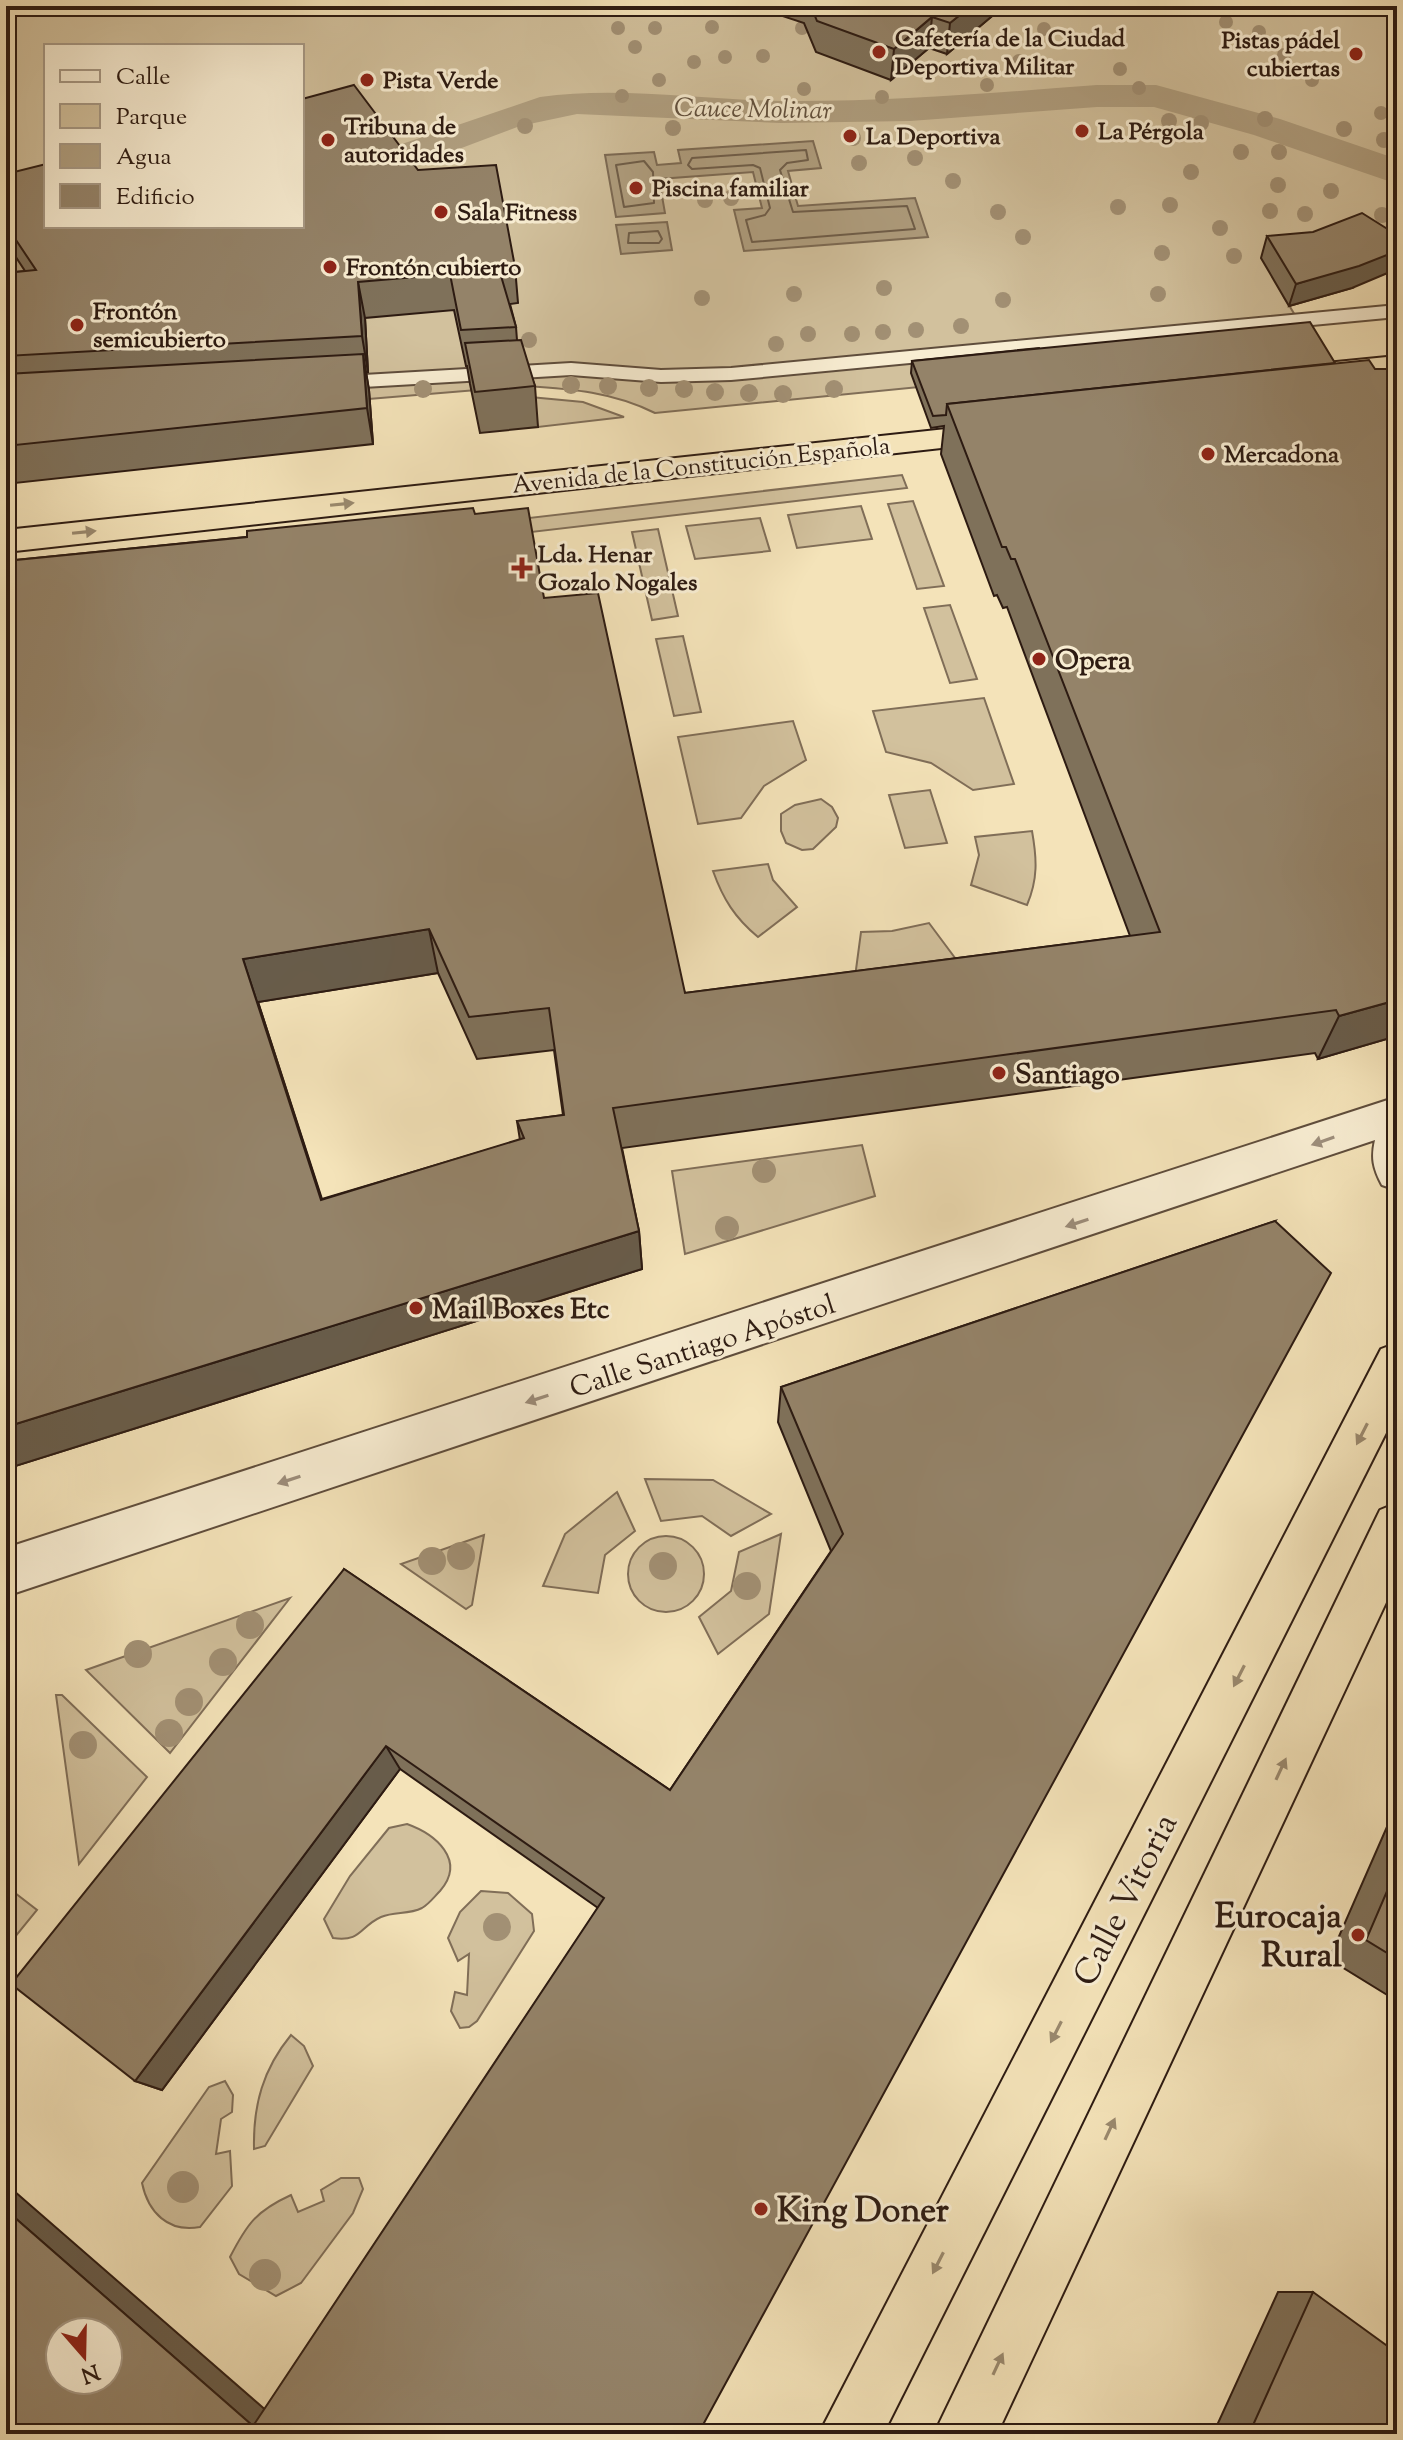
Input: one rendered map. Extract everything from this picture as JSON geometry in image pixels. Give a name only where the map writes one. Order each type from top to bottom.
[{"type":"highway","points":[[1291,389],[1395,370]]},
{"type":"highway","name":"Avenida de la Constitución Española","points":[[6,513],[1024,418],[6,541]]},
{"type":"highway","name":"Calle Vitoria","points":[[850,2434],[1397,1364]]},
{"type":"highway","points":[[965,2434],[1397,1526]]},
{"type":"street","name":"Calle Santiago Apóstol","points":[[6,1572],[1397,1115]]},
{"type":"street","points":[[1397,1138],[1393,1158],[1397,1172]]},
{"type":"lane","points":[[316,383],[571,369],[661,376],[731,374],[1397,311]]},
{"type":"green space","name":"La Deportiva","points":[[6,6],[1397,6],[1397,269],[1337,292],[1284,297],[1315,348],[655,413],[608,396],[526,386],[6,429]]},
{"type":"green space","points":[[530,397],[583,402],[624,417],[538,427]]},
{"type":"green space","points":[[902,475],[907,488],[523,533],[520,519]]},
{"type":"green space","points":[[913,501],[944,586],[917,589],[888,504]]},
{"type":"green space","points":[[861,506],[872,539],[797,548],[788,515]]},
{"type":"green space","points":[[760,518],[770,551],[695,559],[686,526]]},
{"type":"green space","points":[[658,529],[678,616],[652,620],[632,532]]},
{"type":"green space","points":[[950,605],[977,679],[950,683],[924,608]]},
{"type":"green space","points":[[683,636],[701,712],[674,716],[656,639]]},
{"type":"green space","points":[[984,698],[1014,784],[973,790],[931,763],[886,752],[873,711]]},
{"type":"green space","points":[[793,721],[806,760],[764,786],[741,818],[698,824],[678,737]]},
{"type":"green space","points":[[930,790],[947,843],[905,848],[889,795]]},
{"type":"green space","points":[[821,799],[832,807],[838,818],[836,827],[813,849],[802,850],[786,843],[781,831],[781,814],[795,805]]},
{"type":"green space","points":[[1032,831],[1036,869],[1027,905],[971,885],[979,855],[975,837]]},
{"type":"green space","points":[[768,864],[773,880],[797,907],[758,937],[731,907],[713,871]]},
{"type":"green space","points":[[929,923],[958,962],[855,977],[861,932],[892,931]]},
{"type":"green space","points":[[862,1145],[875,1196],[685,1254],[672,1171]]},
{"type":"green space","points":[[645,1479],[713,1480],[771,1514],[731,1536],[702,1516],[661,1521]]},
{"type":"green space","points":[[617,1492],[635,1531],[605,1555],[598,1593],[543,1586],[565,1534]]},
{"type":"green space","points":[[781,1534],[769,1614],[718,1654],[699,1617],[731,1591],[739,1552]]},
{"type":"green space","points":[[484,1535],[472,1605],[466,1609],[401,1564]]},
{"type":"green space","points":[[666,1536],[681,1539],[693,1547],[701,1559],[704,1574],[701,1589],[693,1601],[681,1609],[666,1612],[651,1609],[639,1601],[631,1589],[628,1574],[631,1559],[639,1547],[651,1539]]},
{"type":"green space","points":[[290,1598],[170,1753],[86,1670]]},
{"type":"green space","points":[[56,1695],[62,1695],[147,1777],[79,1864]]},
{"type":"green space","points":[[407,1824],[437,1841],[449,1859],[447,1880],[440,1891],[422,1908],[381,1917],[350,1938],[333,1938],[324,1919],[350,1876],[389,1828]]},
{"type":"green space","points":[[6,1886],[37,1910],[6,1948]]},
{"type":"green space","points":[[481,1891],[508,1893],[532,1914],[534,1931],[477,2021],[469,2027],[460,2028],[451,2011],[455,1992],[467,1995],[469,1954],[458,1961],[448,1938],[460,1912]]},
{"type":"green space","points":[[291,2035],[304,2046],[313,2066],[265,2146],[254,2149],[255,2117],[262,2088],[273,2061]]},
{"type":"green space","points":[[225,2081],[233,2095],[232,2112],[221,2119],[216,2154],[230,2151],[232,2186],[200,2227],[178,2227],[155,2211],[142,2183],[209,2087]]},
{"type":"green space","points":[[341,2178],[359,2178],[363,2189],[353,2213],[301,2283],[276,2296],[239,2274],[230,2257],[248,2227],[261,2213],[291,2195],[298,2212],[324,2201],[321,2190]]},
{"type":"water","name":"Piscina familiar","points":[[813,141],[821,168],[788,171],[798,206],[915,198],[928,237],[744,251],[734,210],[762,208],[753,172],[659,179],[665,213],[616,217],[605,155],[654,152],[657,165],[681,163],[678,150]]},
{"type":"water","points":[[667,222],[672,250],[621,254],[616,225]]},
{"type":"building","points":[[811,6],[971,6],[950,23],[932,17],[894,49],[817,21]]},
{"type":"building","points":[[354,85],[418,170],[496,165],[515,267],[499,269],[516,327],[461,330],[450,274],[358,282],[362,336],[6,356],[6,273],[36,270],[6,225],[6,192],[13,190],[6,174],[44,164],[44,228],[304,228],[304,98]]},
{"type":"building","points":[[1362,213],[1397,235],[1397,251],[1359,266],[1296,284],[1267,236],[1313,232]]},
{"type":"building","points":[[1310,322],[1335,363],[947,404],[946,415],[933,416],[912,361]]},
{"type":"building","points":[[521,340],[535,386],[475,392],[465,343]]},
{"type":"building","points":[[363,354],[367,408],[6,446],[6,374]]},
{"type":"building","points":[[1369,360],[1375,369],[1397,369],[1397,1000],[1339,1016],[1336,1010],[613,1108],[639,1231],[6,1427],[6,561],[247,537],[247,531],[473,508],[475,514],[528,508],[544,598],[598,593],[685,993],[1160,932],[1015,559],[1011,559],[1006,547],[1002,547],[947,404]],"holes":[[[429,929],[469,1017],[549,1008],[564,1115],[517,1121],[524,1138],[321,1200],[243,959]]]},
{"type":"building","points":[[1275,1221],[1331,1273],[698,2434],[6,2434],[6,2210],[253,2426],[604,1898],[386,1746],[135,2081],[11,1984],[344,1569],[670,1790],[843,1534],[781,1387]]},
{"type":"building","points":[[1397,1868],[1397,1959],[1366,1940]]},
{"type":"building","points":[[1313,2292],[1397,2353],[1397,2434],[1249,2434]]},
{"type":"waterway","name":"Cauce Molinar","points":[[304,189],[352,176],[507,118],[540,108],[577,103],[781,112],[910,110],[1097,96],[1156,96],[1267,127],[1397,172]]},
{"type":"waterway","name":"Cauce Molinar","points":[[6,262],[166,228]]},
{"type":"place","name":"Cafetería de la Ciudad Deportiva Militar","points":[[879,52]]},
{"type":"place","name":"Pistas pádel cubiertas","points":[[1356,54]]},
{"type":"place","name":"Pista Verde","points":[[367,80]]},
{"type":"place","name":"La Pérgola","points":[[1082,131]]},
{"type":"place","name":"La Deportiva","points":[[850,136]]},
{"type":"place","name":"Tribuna de autoridades","points":[[328,140]]},
{"type":"place","name":"Piscina familiar","points":[[636,188]]},
{"type":"place","name":"Sala Fitness","points":[[441,212]]},
{"type":"place","name":"Frontón cubierto","points":[[330,267]]},
{"type":"place","name":"Frontón semicubierto","points":[[77,325]]},
{"type":"place","name":"Mercadona","points":[[1208,454]]},
{"type":"place","name":"Lda. Henar Gozalo Nogales","points":[[522,568]]},
{"type":"place","name":"Opera","points":[[1039,659]]},
{"type":"place","name":"Santiago","points":[[999,1073]]},
{"type":"place","name":"Mail Boxes Etc","points":[[416,1308]]},
{"type":"place","name":"Eurocaja Rural","points":[[1358,1935]]},
{"type":"place","name":"King Doner","points":[[761,2209]]}]
